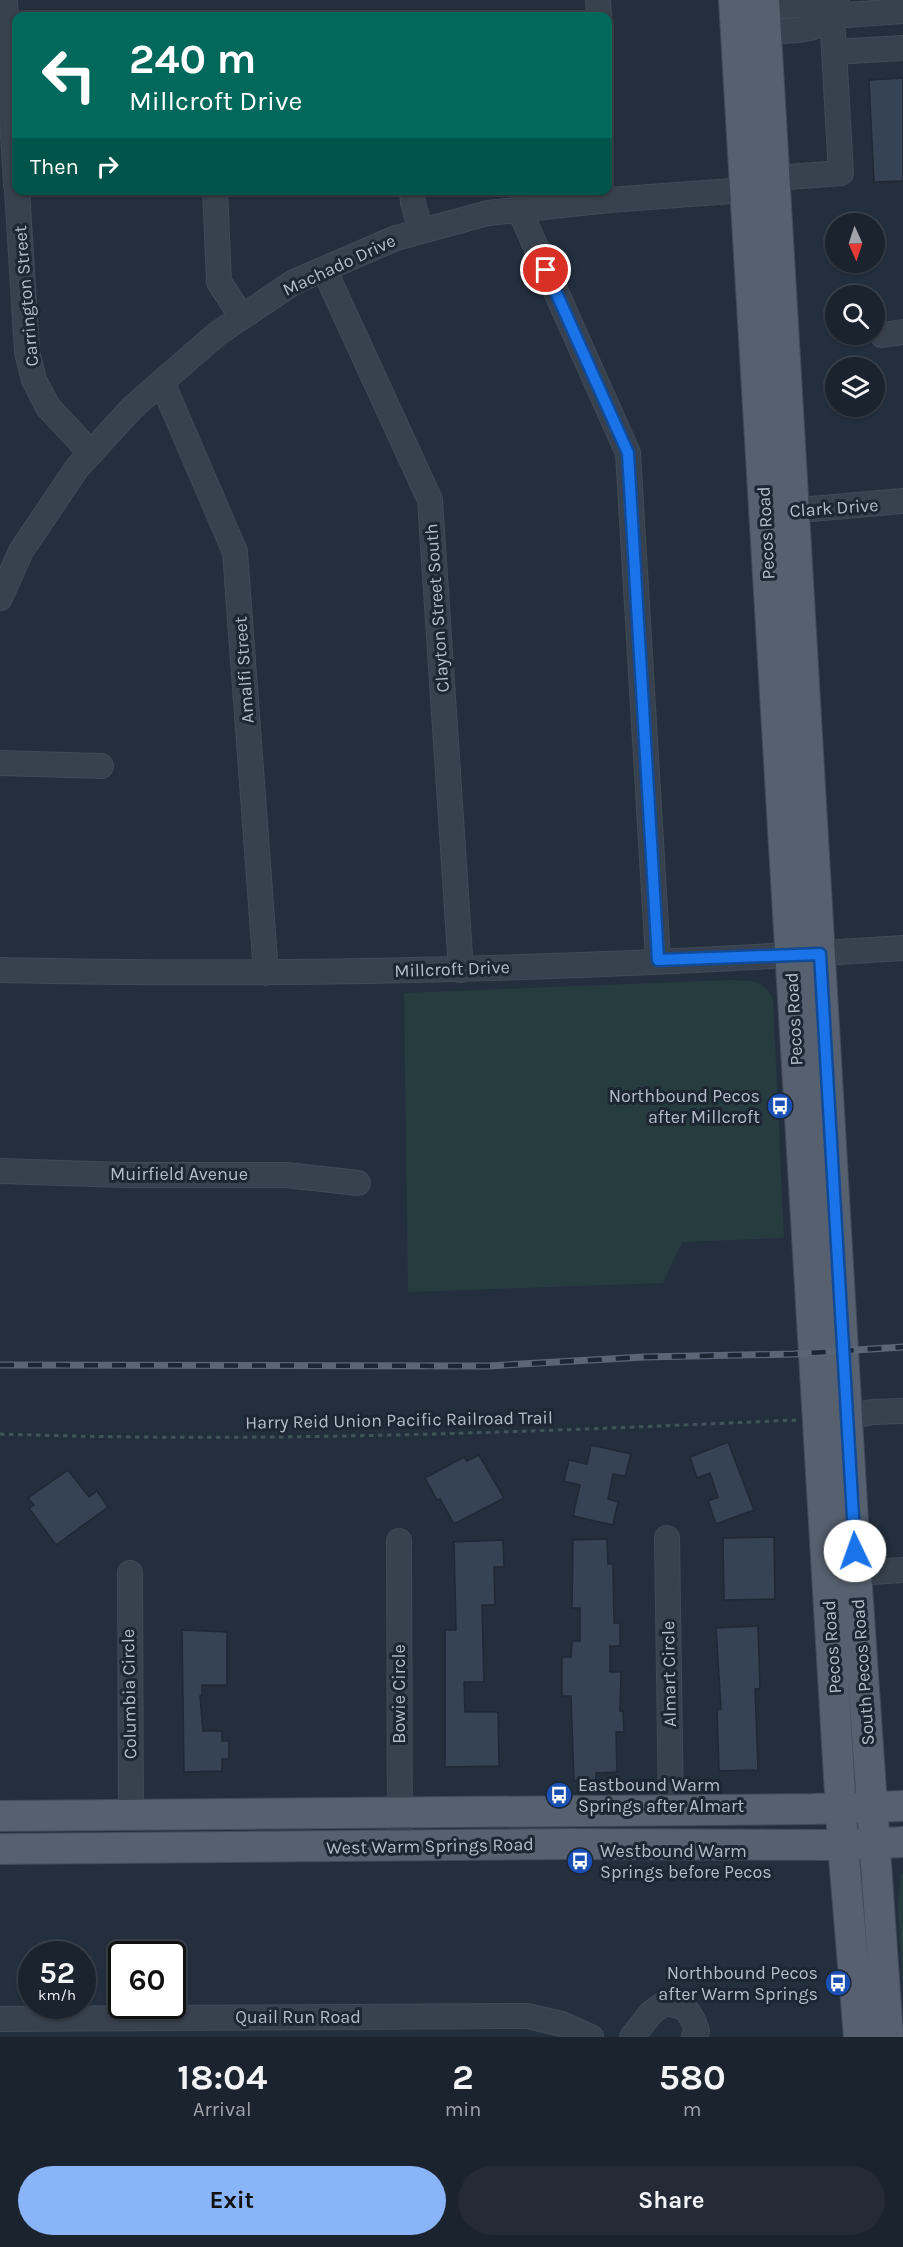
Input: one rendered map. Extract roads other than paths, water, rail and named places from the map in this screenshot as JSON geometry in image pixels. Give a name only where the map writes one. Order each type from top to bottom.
[{"type":"main road","name":"Pecos Road","points":[[734,0],[790,955],[857,1808]]},
{"type":"main road","name":"Pecos Road","points":[[765,13],[811,803]]},
{"type":"main road","name":"South Pecos Road","points":[[811,803],[856,1573],[859,1844],[888,2037]]},
{"type":"main road","name":"West Warm Springs Road","points":[[0,1816],[670,1811],[903,1806]]},
{"type":"main road","name":"West Warm Springs Road","points":[[0,1849],[903,1842]]},
{"type":"main road","points":[[859,1844],[859,2037]]},
{"type":"street","points":[[5,0],[12,117]]},
{"type":"street","points":[[837,5],[903,11]]},
{"type":"street","points":[[765,13],[815,28],[837,5]]},
{"type":"street","points":[[837,5],[834,52],[903,48]]},
{"type":"street","name":"Machado Drive","points":[[612,189],[745,190],[776,178],[841,173],[834,52]]},
{"type":"street","name":"Carrington Street","points":[[17,195],[27,352],[34,380],[48,407],[91,453]]},
{"type":"street","points":[[214,195],[219,282],[242,317]]},
{"type":"street","points":[[412,195],[421,231]]},
{"type":"street","name":"Machado Drive","points":[[0,598],[21,551],[77,468],[133,407],[217,334],[294,282],[396,238],[488,213],[519,209],[581,195]]},
{"type":"street","points":[[519,209],[628,453],[658,960]]},
{"type":"street","name":"Clayton Street South","points":[[324,269],[430,500],[461,970]]},
{"type":"street","name":"Amalfi Street","points":[[162,382],[235,552],[266,973]]},
{"type":"street","name":"Clark Drive","points":[[764,513],[903,501]]},
{"type":"street","points":[[0,763],[101,766]]},
{"type":"street","name":"Millcroft Drive","points":[[0,970],[266,973],[461,970],[820,954],[903,948]]},
{"type":"street","name":"Muirfield Avenue","points":[[0,1171],[125,1175],[286,1175],[358,1183]]},
{"type":"street","points":[[848,1417],[872,1412],[903,1411]]},
{"type":"street","name":"Almart Circle","points":[[667,1538],[670,1811]]},
{"type":"street","name":"Bowie Circle","points":[[399,1541],[400,1846]]},
{"type":"street","points":[[856,1573],[903,1570]]},
{"type":"street","name":"Columbia Circle","points":[[130,1573],[131,1816]]},
{"type":"street","points":[[632,2037],[651,2013],[665,2003],[679,2005],[691,2013],[697,2031],[694,2037]]},
{"type":"street","name":"Quail Run Road","points":[[0,2019],[95,2028],[526,2016],[562,2024],[591,2037]]},
{"type":"railway","points":[[0,1365],[488,1366],[644,1357],[794,1354],[903,1347]]},
{"type":"place","name":"Northbound Pecos after Millcroft","points":[[780,1106]]},
{"type":"place","name":"Eastbound Warm Springs after Almart","points":[[559,1795]]},
{"type":"place","name":"Westbound Warm Springs before Pecos","points":[[580,1861]]},
{"type":"place","name":"Northbound Pecos after Warm Springs","points":[[838,1983]]}]
